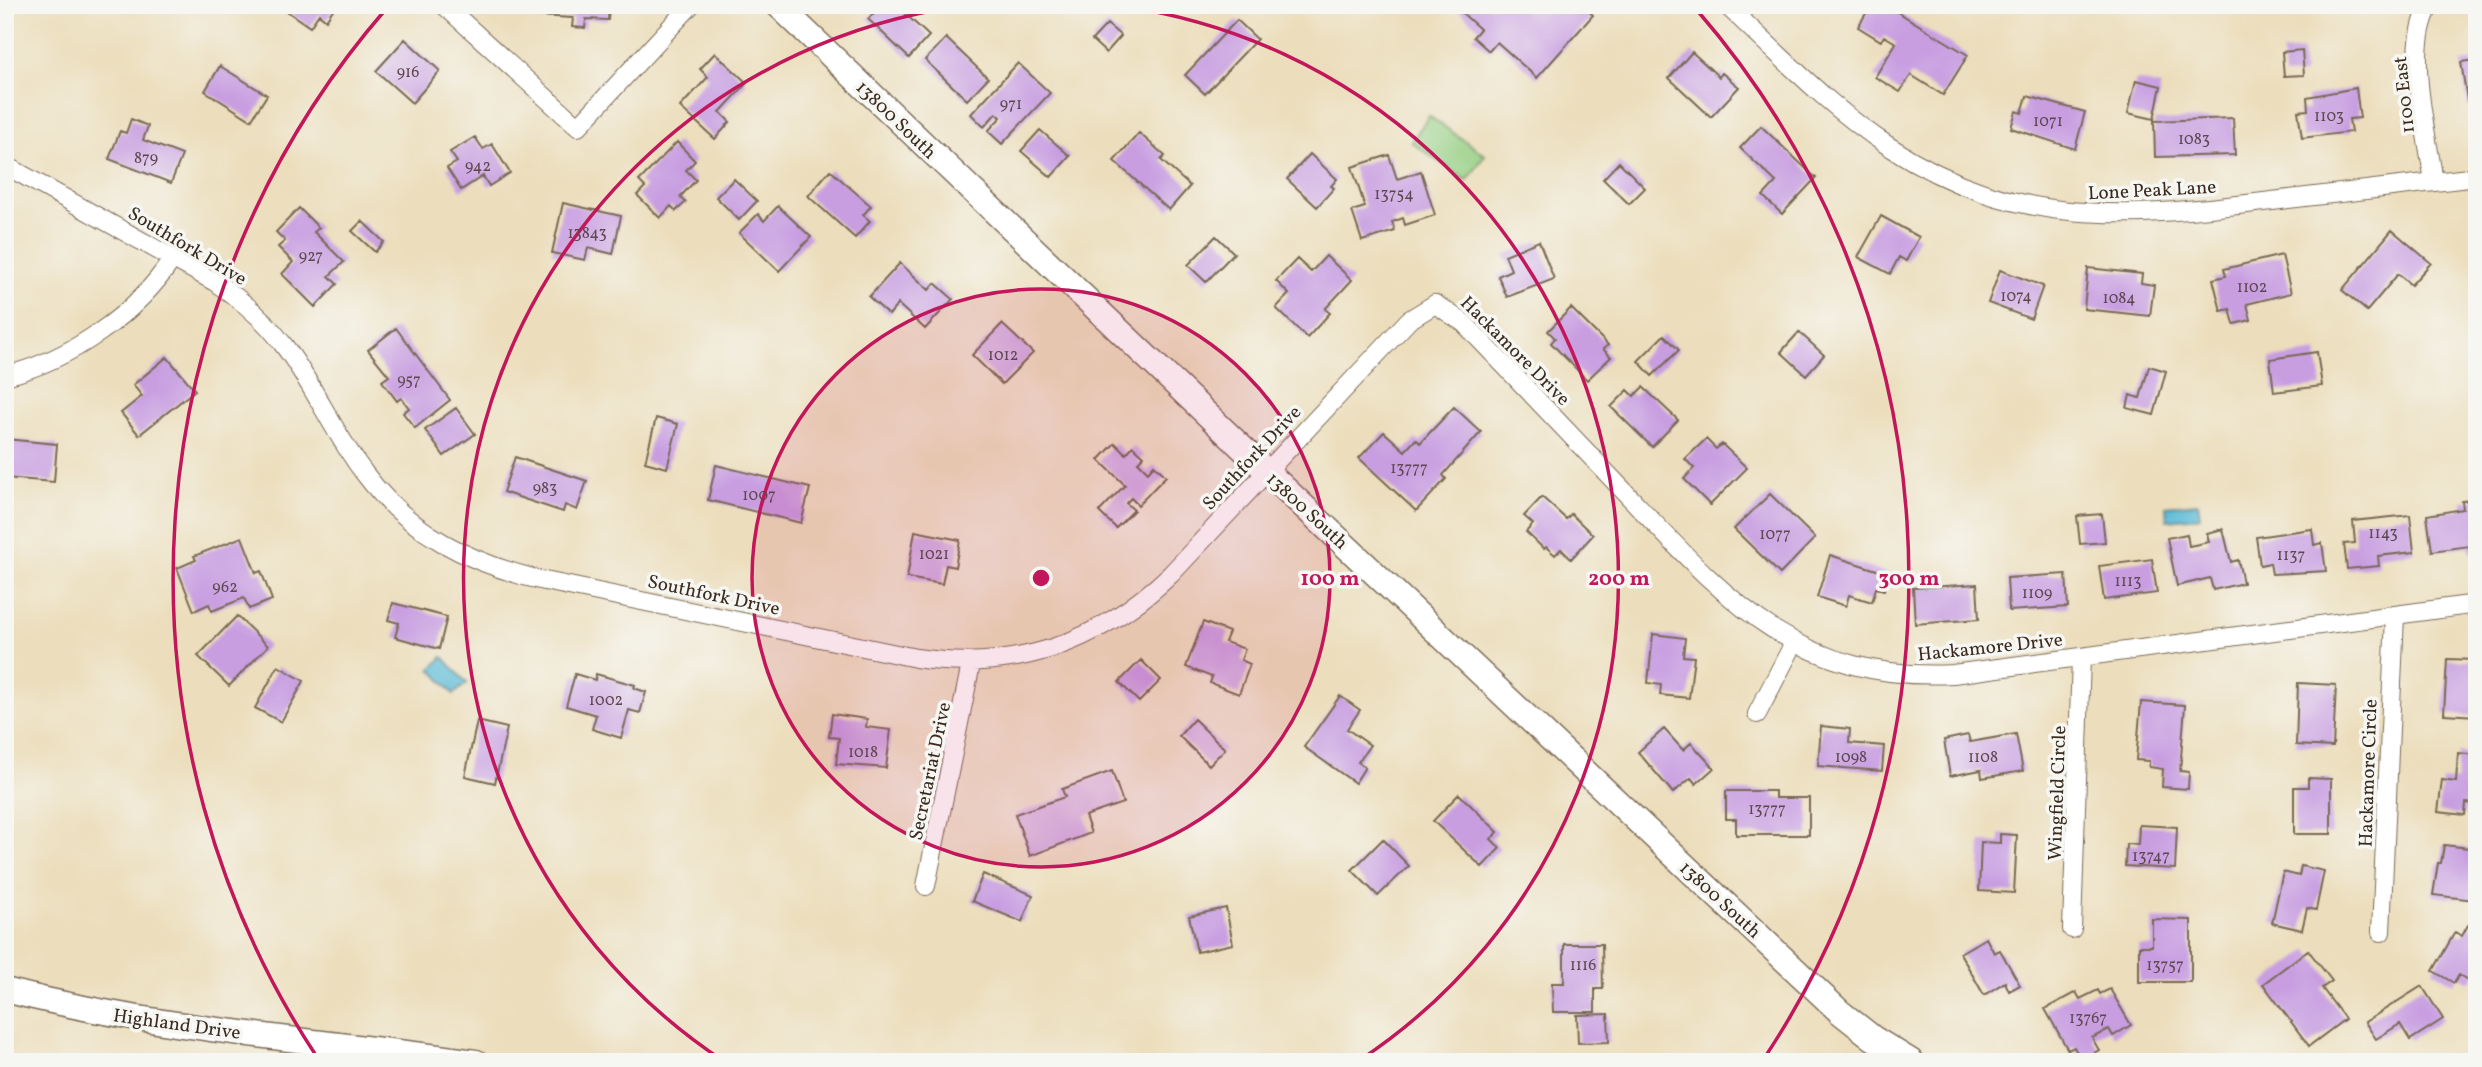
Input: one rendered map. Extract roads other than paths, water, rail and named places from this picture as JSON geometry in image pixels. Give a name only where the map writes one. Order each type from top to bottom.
[{"type":"main road","name":"13800 South","points":[[778,5],[1267,472],[1840,1012],[1873,1038],[1911,1061]]},
{"type":"main road","name":"Highland Drive","points":[[5,989],[79,1009],[153,1022],[475,1062]]},
{"type":"street","points":[[444,5],[578,127],[691,5]]},
{"type":"street","name":"Lone Peak Lane","points":[[1726,5],[1868,133],[1936,174],[2018,204],[2079,214],[2142,215],[2477,177]]},
{"type":"street","name":"1100 East","points":[[2430,5],[2419,34],[2417,58],[2434,182]]},
{"type":"street","name":"Southfork Drive","points":[[5,165],[215,282],[261,319],[296,363],[366,476],[408,519],[455,551],[482,563],[540,580],[916,658],[971,664],[1049,650],[1115,619],[1171,574],[1409,320],[1435,304]]},
{"type":"street","points":[[5,376],[39,365],[87,340],[149,289],[173,258]]},
{"type":"street","name":"Hackamore Drive","points":[[1435,304],[1464,323],[1720,591],[1762,624],[1794,643],[1865,668],[1910,675],[1953,674],[2477,604]]},
{"type":"street","name":"Hackamore Circle","points":[[2381,932],[2395,616]]},
{"type":"street","points":[[1758,714],[1794,643]]},
{"type":"street","name":"Wingfield Circle","points":[[2072,929],[2081,658]]},
{"type":"street","name":"Secretariat Drive","points":[[926,886],[971,664]]},
{"type":"water","points":[[2198,503],[2200,517],[2167,520],[2166,506]]},
{"type":"water","points":[[443,657],[467,683],[454,694],[431,669]]}]
